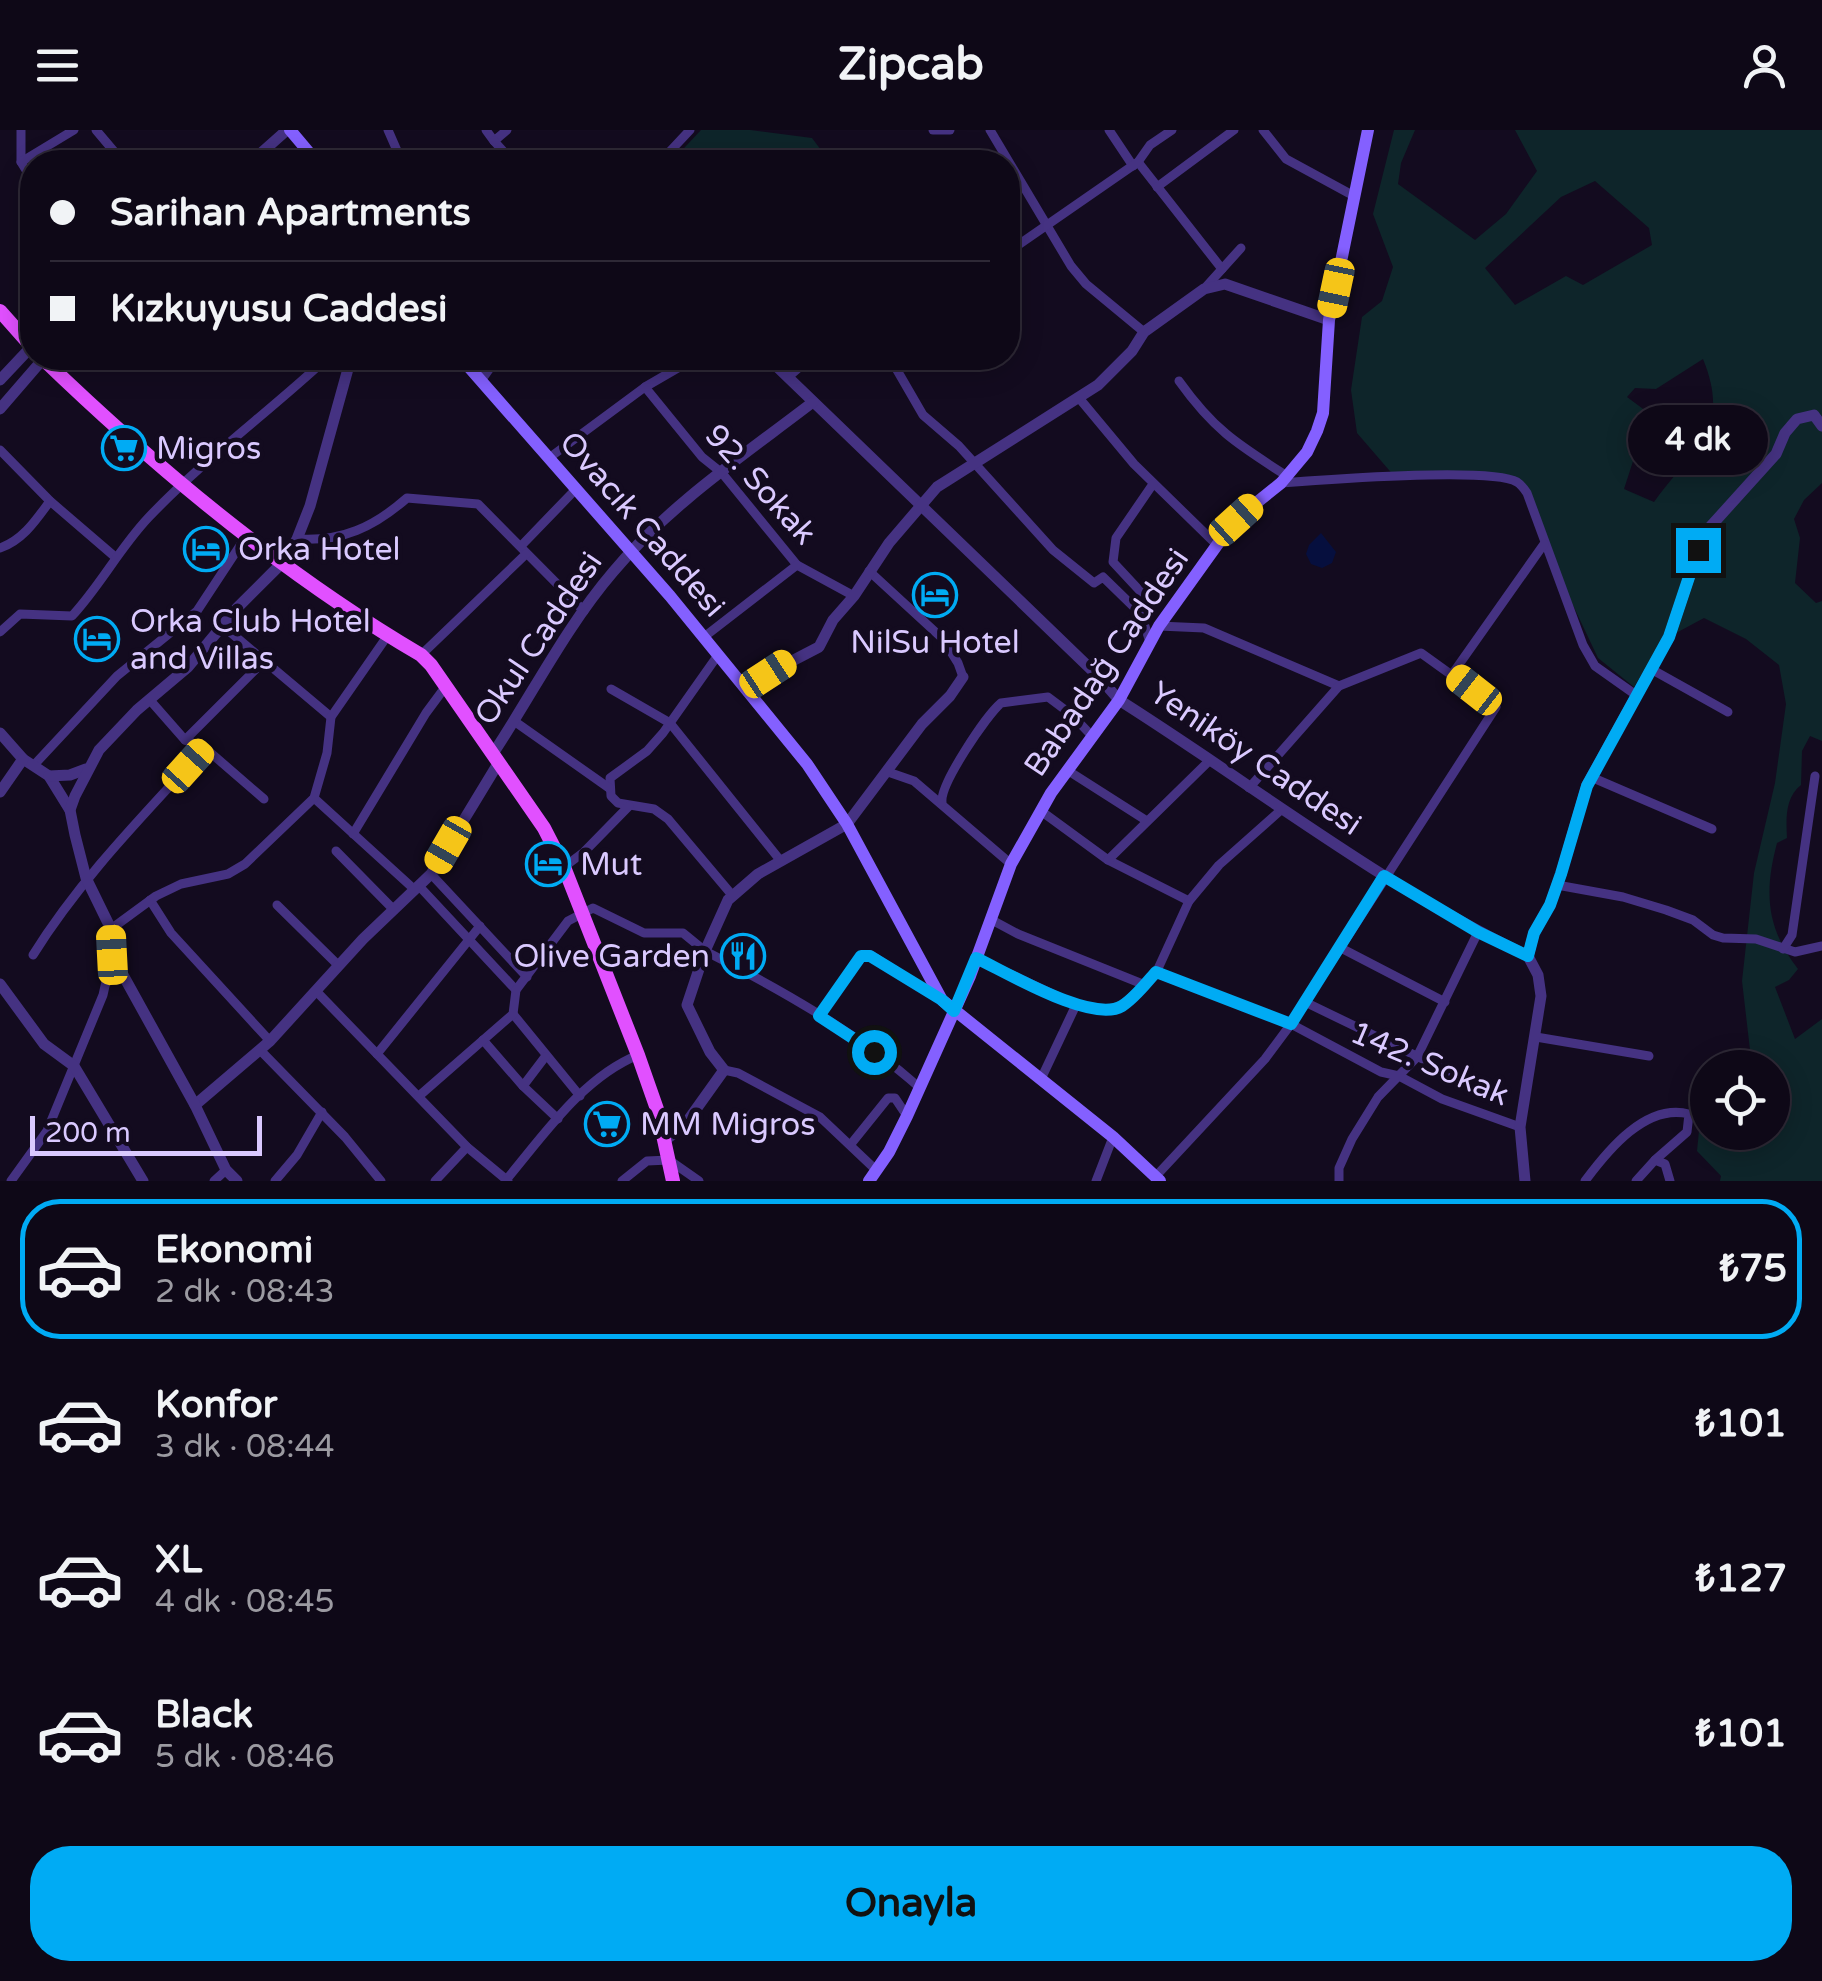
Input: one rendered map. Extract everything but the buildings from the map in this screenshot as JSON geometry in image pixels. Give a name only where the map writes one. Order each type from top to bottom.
[{"type":"main road","points":[[288,130],[306,150]]},
{"type":"main road","name":"Babadağ Caddesi","points":[[872,1176],[889,1152],[920,1088],[1011,864],[1041,810],[1119,700],[1159,626],[1236,520],[1284,479],[1307,452],[1322,413],[1328,320],[1368,130]]},
{"type":"main road","points":[[0,311],[20,333]]},
{"type":"main road","points":[[56,370],[183,486],[388,636],[421,655],[446,686],[544,828],[564,866],[638,1054],[665,1140],[673,1181]]},
{"type":"main road","name":"Ovacık Caddesi","points":[[471,370],[704,637],[807,764],[847,824],[942,1000],[1158,1178]]},
{"type":"street","points":[[41,150],[74,130]]},
{"type":"street","points":[[96,130],[114,150]]},
{"type":"street","points":[[265,150],[288,130]]},
{"type":"street","points":[[486,130],[503,150]]},
{"type":"street","points":[[494,140],[507,130]]},
{"type":"street","points":[[671,150],[690,130]]},
{"type":"street","points":[[932,130],[950,130]]},
{"type":"street","points":[[1109,130],[1222,269]]},
{"type":"street","points":[[1020,243],[1136,164],[1150,145],[1172,130]]},
{"type":"street","points":[[1157,187],[1234,130]]},
{"type":"street","points":[[1263,130],[1286,159],[1354,196]]},
{"type":"street","points":[[1020,179],[1071,266],[1086,284],[1144,332]]},
{"type":"street","points":[[751,694],[768,674],[819,647],[832,620],[937,487],[1079,398],[1112,372],[1141,341],[1144,332],[1204,289],[1241,248]]},
{"type":"street","points":[[1204,289],[1224,284],[1328,320]]},
{"type":"street","points":[[0,380],[20,359]]},
{"type":"street","points":[[0,409],[33,370]]},
{"type":"street","points":[[0,632],[20,614],[72,616],[88,599],[114,556],[183,486],[314,370]]},
{"type":"street","points":[[70,810],[86,770],[99,750],[188,667],[284,562],[297,539],[321,469],[348,370]]},
{"type":"street","points":[[480,381],[488,370]]},
{"type":"street","points":[[549,458],[675,370]]},
{"type":"street","name":"Yeniköy Caddesi","points":[[781,370],[1099,676],[1119,700],[1384,876],[1478,932],[1528,956]]},
{"type":"street","points":[[788,377],[796,370]]},
{"type":"street","points":[[897,370],[923,415],[974,462],[1053,550],[1094,583],[1103,577],[1141,614],[1150,642]]},
{"type":"street","points":[[1179,381],[1205,418],[1284,479],[1395,477],[1518,482],[1528,493],[1583,645],[1595,666],[1636,695]]},
{"type":"street","name":"92. Sokak","points":[[646,387],[797,565],[854,596]]},
{"type":"street","points":[[1079,398],[1154,484],[1217,546]]},
{"type":"street","name":"Okul Caddesi","points":[[195,1106],[265,1046],[338,965],[431,874],[514,721],[584,611],[631,552],[658,524],[812,402]]},
{"type":"street","points":[[1525,1181],[1520,1127],[1541,996],[1538,975],[1528,956],[1534,933],[1557,885],[1592,777],[1669,637],[1698,550],[1710,527],[1776,454],[1797,419],[1814,415],[1822,426]]},
{"type":"street","points":[[0,450],[50,501],[114,556]]},
{"type":"street","points":[[1152,605],[1112,562],[1116,538],[1154,484]]},
{"type":"street","points":[[421,655],[576,489]]},
{"type":"street","points":[[297,539],[320,541],[378,523],[407,498],[478,504],[584,611]]},
{"type":"street","points":[[0,548],[28,529],[50,501]]},
{"type":"street","points":[[0,792],[117,676],[197,611],[247,535]]},
{"type":"street","points":[[1452,674],[1544,544]]},
{"type":"street","points":[[704,637],[797,565]]},
{"type":"street","points":[[870,571],[942,639],[962,677],[847,824],[780,860],[732,895],[705,951],[687,1006],[710,1052],[724,1070],[748,1078],[820,1116],[851,1144],[872,1176]]},
{"type":"street","points":[[224,626],[332,717]]},
{"type":"street","points":[[1159,626],[1204,628],[1339,686]]},
{"type":"street","points":[[111,929],[150,900],[182,884],[228,874],[244,864],[314,798],[332,717],[388,636]]},
{"type":"street","points":[[1158,1178],[1291,1024],[1496,706],[1421,653],[1339,686],[1249,788]]},
{"type":"street","points":[[610,788],[610,778],[647,751],[718,654]]},
{"type":"street","points":[[185,740],[264,661]]},
{"type":"street","points":[[1651,669],[1728,712]]},
{"type":"street","points":[[353,834],[446,686]]},
{"type":"street","points":[[611,689],[670,723],[780,860]]},
{"type":"street","points":[[942,802],[941,794],[952,775],[1002,703],[1048,697],[1072,714],[1091,735]]},
{"type":"street","points":[[149,700],[185,740],[204,748],[264,800]]},
{"type":"street","points":[[514,721],[610,788],[618,803],[654,809],[668,819],[732,895]]},
{"type":"street","points":[[0,734],[28,762],[49,776],[70,810],[86,878],[111,929],[112,955],[103,995],[47,1131],[10,1181]]},
{"type":"street","points":[[33,955],[86,878],[204,748]]},
{"type":"street","points":[[1108,860],[1210,760]]},
{"type":"street","points":[[49,776],[86,770]]},
{"type":"street","points":[[1067,770],[1147,821]]},
{"type":"street","points":[[888,772],[914,780],[1011,864]]},
{"type":"street","points":[[1783,950],[1792,935],[1815,776]]},
{"type":"street","points":[[1592,777],[1712,830]]},
{"type":"street","points":[[314,798],[417,888],[516,990]]},
{"type":"street","points":[[564,866],[584,852],[629,806]]},
{"type":"street","points":[[1041,810],[1108,860],[1189,902]]},
{"type":"street","points":[[976,958],[1076,1005],[1106,1010],[1120,1007],[1156,972],[1189,902],[1219,865],[1281,810]]},
{"type":"street","points":[[336,852],[394,910]]},
{"type":"street","points":[[431,874],[527,977]]},
{"type":"street","points":[[1557,885],[1624,897],[1693,920],[1713,935],[1756,940],[1794,952],[1822,946]]},
{"type":"street","points":[[150,900],[171,932],[381,1181]]},
{"type":"street","points":[[278,905],[338,965]]},
{"type":"street","points":[[418,1096],[513,1014],[516,990],[568,921],[594,908],[644,932],[683,933],[705,951],[819,1016],[920,1088]]},
{"type":"street","points":[[990,919],[1145,985]]},
{"type":"street","points":[[376,1054],[480,926]]},
{"type":"street","points":[[1340,1181],[1344,1155],[1364,1118],[1391,1081],[1417,1057],[1478,932]]},
{"type":"street","points":[[1339,947],[1445,1002]]},
{"type":"street","points":[[112,955],[226,1170],[237,1181]]},
{"type":"street","points":[[819,1016],[861,956],[870,956],[942,1000]]},
{"type":"street","name":"142. Sokak","points":[[1156,972],[1291,1024],[1341,1054],[1399,1076],[1442,1100],[1520,1127]]},
{"type":"street","points":[[0,984],[44,1044],[74,1066],[143,1181]]},
{"type":"street","points":[[316,991],[466,1147],[507,1180],[580,1096],[616,1064],[638,1054]]},
{"type":"street","points":[[1305,1002],[1464,1079]]},
{"type":"street","points":[[1040,1080],[1076,1005]]},
{"type":"street","points":[[513,1014],[580,1096]]},
{"type":"street","points":[[1536,1037],[1649,1056]]},
{"type":"street","points":[[484,1040],[558,1119]]},
{"type":"street","points":[[523,1086],[546,1057]]},
{"type":"street","points":[[665,1140],[684,1126],[724,1070]]},
{"type":"street","points":[[851,1144],[888,1098],[895,1098],[906,1116]]},
{"type":"street","points":[[275,1181],[322,1112]]},
{"type":"street","points":[[1586,1181],[1620,1140],[1640,1124],[1673,1113],[1690,1114],[1687,1132],[1636,1181]]},
{"type":"street","points":[[1096,1181],[1113,1138]]},
{"type":"street","points":[[435,1181],[466,1147]]},
{"type":"street","points":[[622,1181],[646,1162],[669,1160],[699,1181]]},
{"type":"street","points":[[1655,1160],[1665,1164],[1670,1181]]},
{"type":"street","points":[[214,1181],[226,1170]]},
{"type":"green space","points":[[701,130],[750,130],[812,138],[821,150],[682,150]]},
{"type":"green space","points":[[1394,130],[1415,130],[1401,163],[1398,184],[1475,240],[1506,214],[1537,171],[1515,130],[1822,130],[1822,483],[1804,500],[1794,519],[1800,538],[1795,583],[1816,603],[1822,601],[1822,741],[1810,736],[1802,751],[1801,785],[1789,802],[1787,838],[1777,843],[1769,894],[1779,939],[1798,969],[1789,980],[1775,987],[1795,1039],[1822,1019],[1822,1181],[1720,1181],[1721,1176],[1697,1151],[1790,1150],[1790,1050],[1750,1050],[1742,981],[1754,873],[1775,783],[1786,704],[1779,665],[1746,639],[1704,618],[1663,640],[1634,687],[1598,658],[1544,544],[1527,493],[1507,479],[1395,477],[1357,433],[1351,390],[1362,317],[1382,301],[1393,267],[1373,214]],"holes":[[[1595,181],[1649,228],[1652,245],[1583,285],[1566,276],[1515,305],[1485,268],[1561,197]],[[1703,359],[1711,383],[1711,421],[1704,437],[1654,502],[1624,489],[1636,452],[1662,423],[1627,397],[1635,388],[1656,389]]]},
{"type":"shaded area","points":[[1321,533],[1336,552],[1332,563],[1322,568],[1311,564],[1306,554]]},
{"type":"place","name":"Migros","points":[[124,448]]},
{"type":"place","name":"Orka Hotel","points":[[206,549]]},
{"type":"place","name":"NilSu Hotel","points":[[935,595]]},
{"type":"place","name":"Orka Club Hotel and Villas","points":[[97,639]]},
{"type":"place","name":"Mut","points":[[548,864]]},
{"type":"place","name":"Olive Garden","points":[[743,956]]},
{"type":"place","name":"MM Migros","points":[[607,1124]]},
{"type":"route","points":[[874,1052],[819,1016],[861,956],[870,956],[954,1011],[976,958],[1076,1005],[1106,1010],[1120,1007],[1156,972],[1291,1024],[1384,876],[1478,932],[1528,956],[1534,933],[1561,874],[1587,786],[1669,637],[1698,550]]}]
